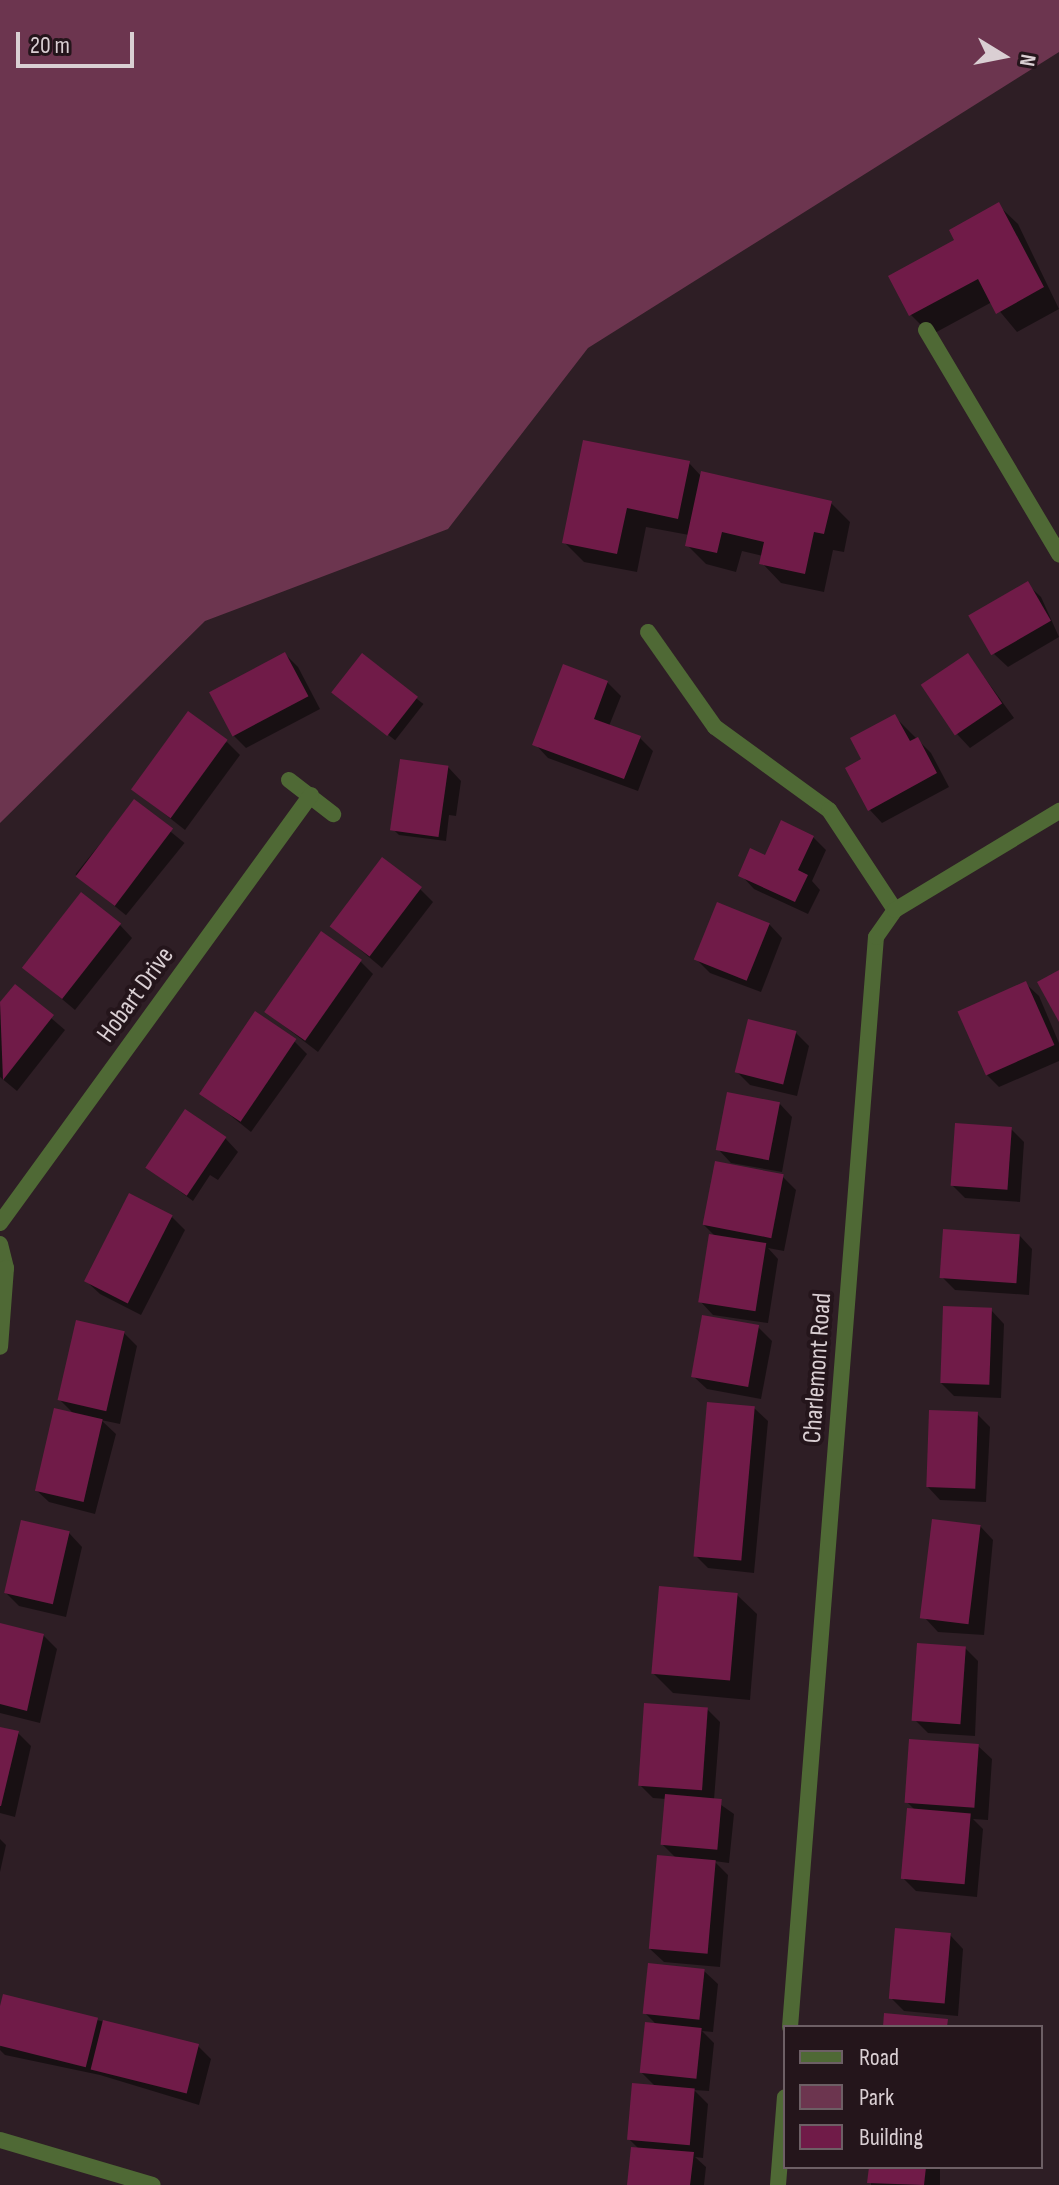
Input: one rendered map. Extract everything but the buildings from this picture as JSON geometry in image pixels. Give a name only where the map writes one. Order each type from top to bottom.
[{"type":"street","points":[[926,330],[1059,554]]},
{"type":"street","points":[[648,632],[715,727],[829,810],[895,910]]},
{"type":"street","points":[[289,780],[333,814]]},
{"type":"street","name":"Hobart Drive","points":[[0,1223],[311,795]]},
{"type":"street","name":"Charlemont Road","points":[[790,2025],[876,937],[895,910],[1059,811]]},
{"type":"street","points":[[0,1244],[6,1268],[0,1347]]},
{"type":"street","points":[[778,2185],[783,2122]]},
{"type":"street","points":[[0,2140],[153,2185]]},
{"type":"green space","points":[[0,0],[1059,0],[1059,52],[588,348],[448,529],[205,621],[0,823]]}]
